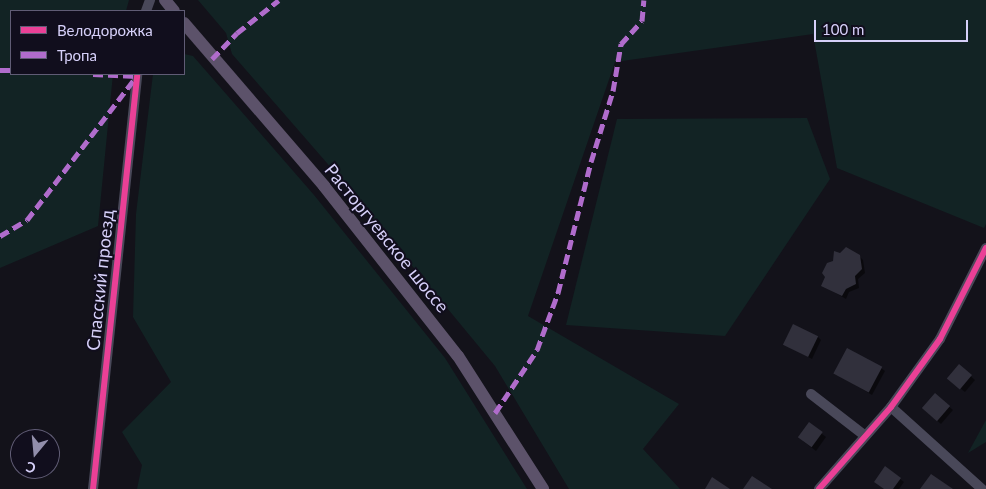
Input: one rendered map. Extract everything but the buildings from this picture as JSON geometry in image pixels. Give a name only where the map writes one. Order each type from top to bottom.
[{"type":"main road","points":[[165,0],[173,10]]},
{"type":"main road","name":"Расторгуевское шоссе","points":[[185,24],[324,186],[458,356],[543,489]]},
{"type":"street","name":"Спасский проезд","points":[[93,489],[137,75]]},
{"type":"street","points":[[819,489],[864,435],[891,407],[940,339],[986,248]]},
{"type":"street","points":[[811,394],[864,435]]},
{"type":"street","points":[[891,407],[982,489]]},
{"type":"shaded area","points":[[0,0],[129,0],[126,10],[10,10],[10,75],[113,75],[98,226],[0,268]]},
{"type":"shaded area","points":[[198,0],[986,0],[986,224],[984,228],[837,168],[813,34],[615,62],[528,316],[679,404],[643,449],[680,489],[569,489],[495,366],[333,170],[232,54],[226,33]]},
{"type":"shaded area","points":[[185,54],[193,56],[314,195],[445,358],[527,489],[137,489],[142,465],[122,432],[171,382],[133,317],[136,214],[153,75],[185,75]]},
{"type":"shaded area","points":[[807,118],[830,179],[725,336],[566,325],[617,119]]},
{"type":"shaded area","points":[[986,420],[986,442],[968,453]]},
{"type":"marked path","points":[[212,59],[237,33],[279,0]]},
{"type":"marked path","points":[[495,413],[537,350],[558,293],[591,162],[613,91],[621,44],[642,21],[644,0]]},
{"type":"marked path","points":[[0,70],[10,70]]},
{"type":"marked path","points":[[115,75],[137,76]]},
{"type":"marked path","points":[[0,236],[27,220],[135,78]]},
{"type":"cycle path","points":[[93,489],[137,75]]},
{"type":"cycle path","points":[[819,489],[891,407],[940,339],[986,248]]}]
